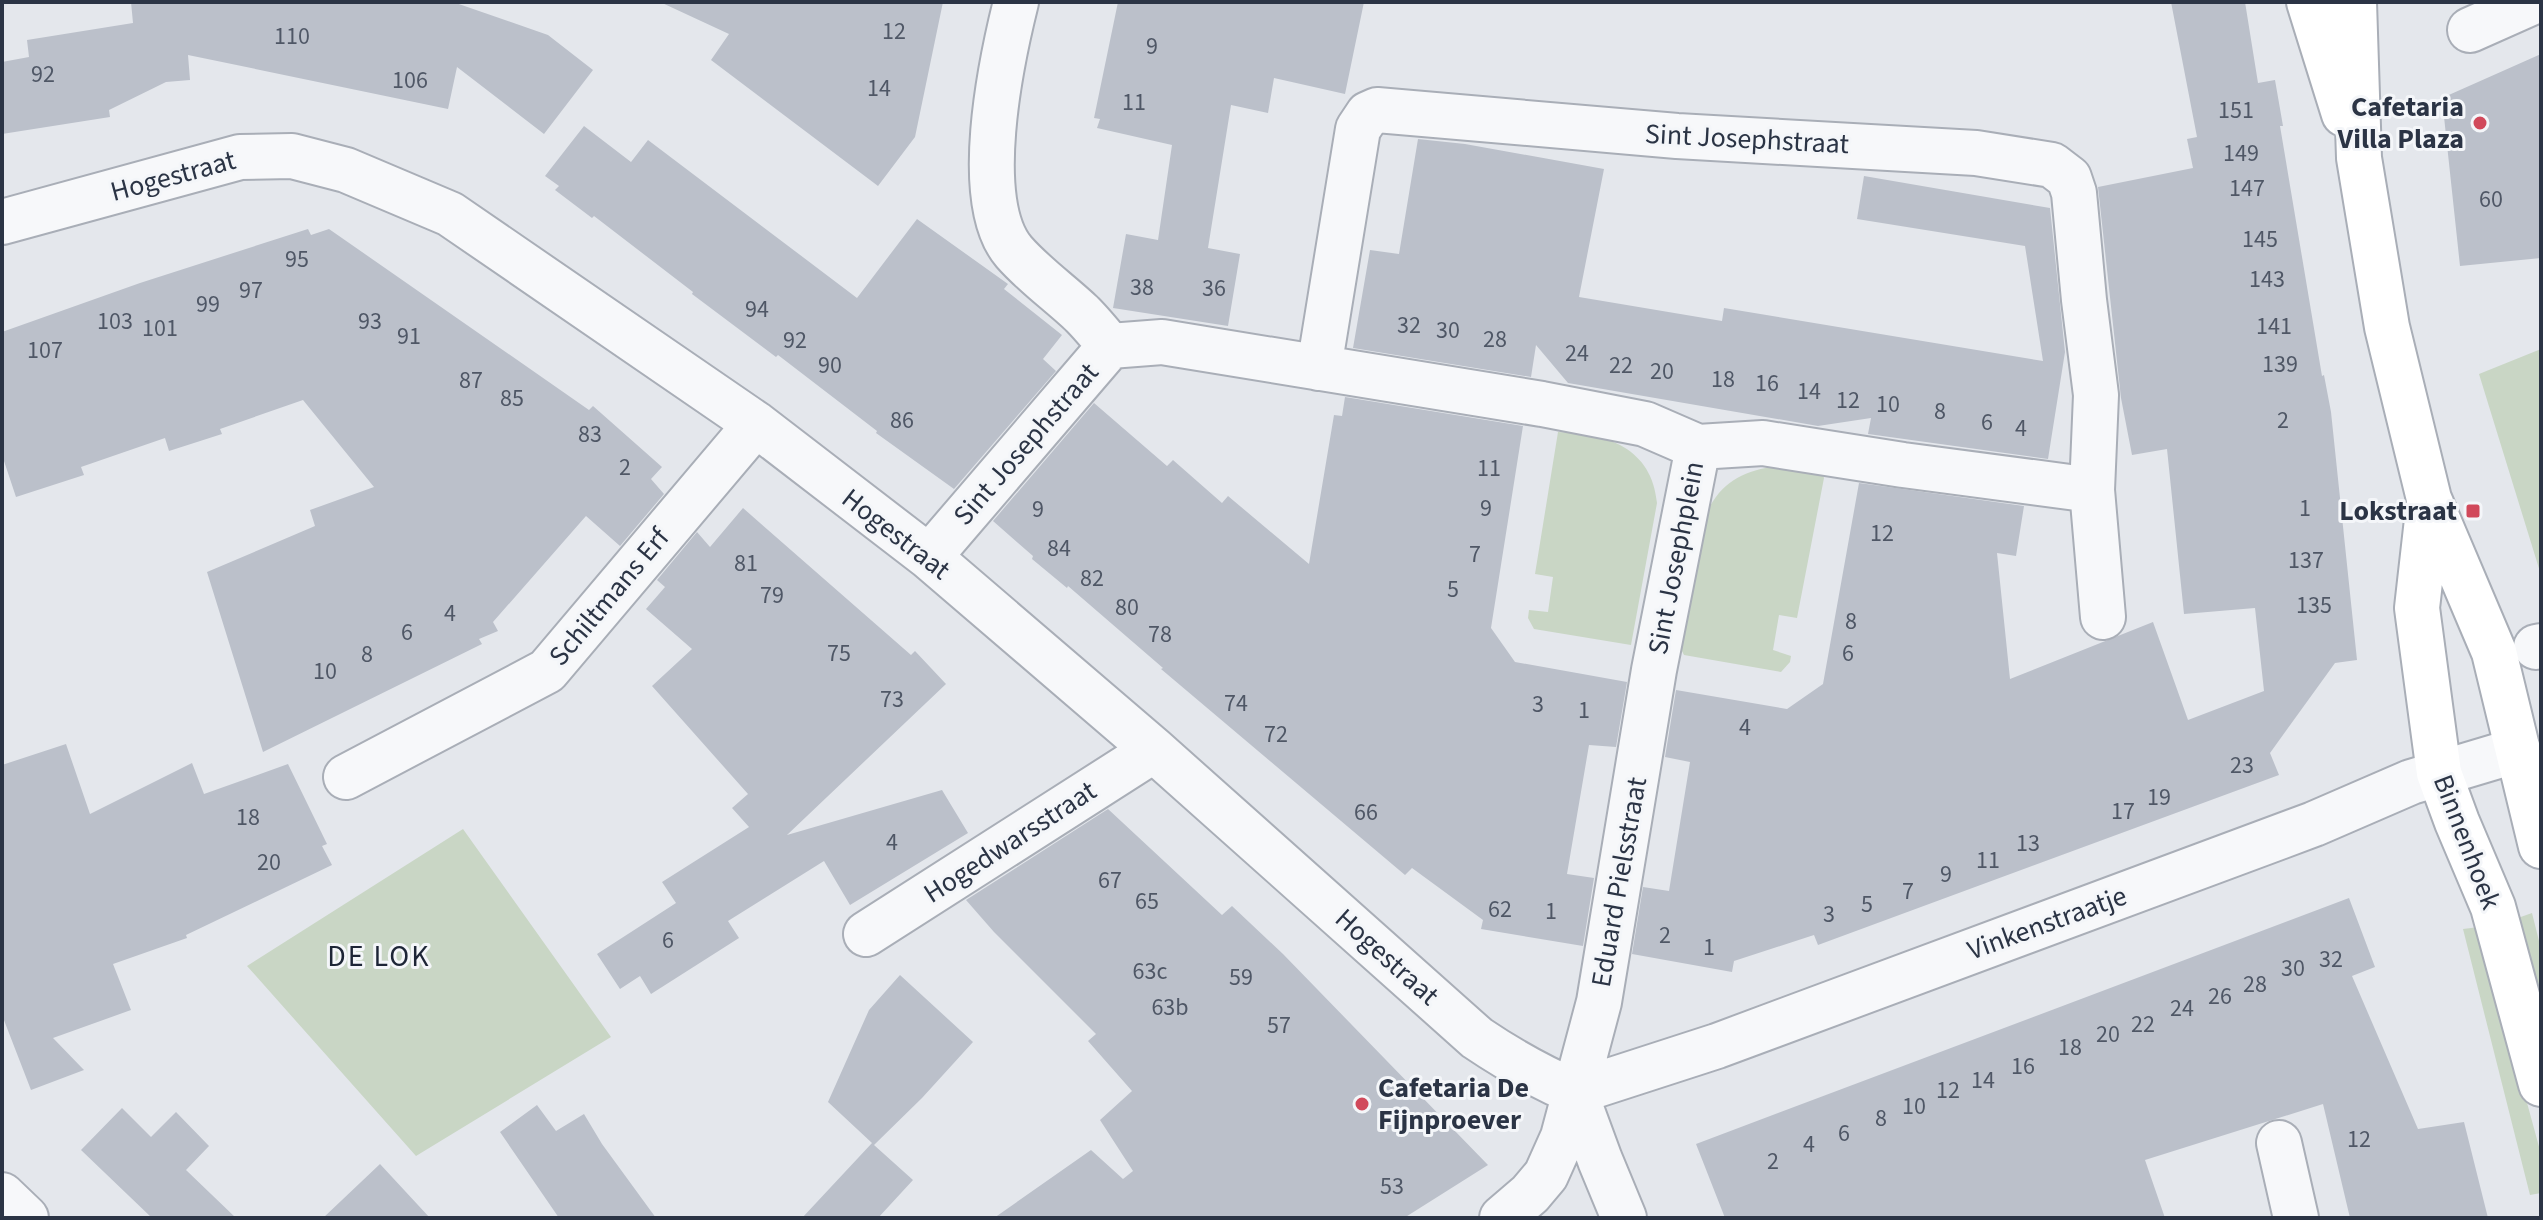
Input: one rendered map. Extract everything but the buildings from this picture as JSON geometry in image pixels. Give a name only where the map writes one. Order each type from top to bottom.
[{"type":"main road","name":"Binnenhoek","points":[[2309,2],[2359,158]]},
{"type":"main road","name":"Binnenhoek","points":[[2354,2],[2359,158],[2387,327],[2429,499],[2494,652],[2541,846]]},
{"type":"main road","name":"Binnenhoek","points":[[2429,499],[2417,608],[2439,773],[2493,907],[2541,1084]]},
{"type":"street","points":[[1016,2],[997,90],[994,137],[995,203],[1002,233],[1013,251],[1083,315],[1110,346]]},
{"type":"street","points":[[2470,30],[2533,2]]},
{"type":"street","name":"Sint Josephstraat","points":[[1319,368],[1358,129],[1368,114],[1377,110],[1677,136],[1911,147],[2052,165],[2069,178],[2074,193],[2096,395],[2092,490],[2103,617]]},
{"type":"street","name":"Hogestraat","points":[[2,222],[240,157],[292,156],[333,167],[450,214],[756,424],[929,557],[1154,750],[1477,1038],[1521,1066],[1575,1092]]},
{"type":"street","name":"Sint Josephstraat","points":[[929,557],[1110,346],[1162,342],[1542,404],[1645,424],[1698,447],[1763,443],[2092,490]]},
{"type":"street","name":"Schiltmans Erf","points":[[346,777],[547,671],[756,424]]},
{"type":"street","name":"Sint Josephplein","points":[[1654,670],[1698,447]]},
{"type":"street","name":"Eduard Pielsstraat","points":[[1502,1218],[1530,1194],[1546,1175],[1563,1137],[1599,1002],[1654,670]]},
{"type":"street","name":"Hogedwarsstraat","points":[[866,934],[1154,750]]},
{"type":"street","name":"Vinkenstraatje","points":[[1575,1092],[1732,1041],[2314,824],[2411,782],[2518,750]]},
{"type":"street","points":[[1575,1092],[1624,1218]]},
{"type":"street","points":[[2279,1143],[2296,1218]]},
{"type":"street","points":[[2,1195],[26,1218]]},
{"type":"green space","points":[[2541,349],[2541,575],[2479,374]]},
{"type":"green space","points":[[1558,432],[1593,436],[1624,447],[1646,469],[1653,484],[1657,503],[1631,645],[1534,629],[1528,618],[1529,610],[1548,612],[1553,577],[1535,574]]},
{"type":"green space","points":[[1771,467],[1823,475],[1824,478],[1797,618],[1779,615],[1773,650],[1791,656],[1790,662],[1781,672],[1684,655],[1681,649],[1705,518],[1710,507],[1722,490],[1739,477]]},
{"type":"green space","points":[[463,829],[611,1037],[416,1156],[247,966]]},
{"type":"green space","points":[[2532,913],[2541,949],[2541,1021],[2515,919]]},
{"type":"green space","points":[[2479,927],[2541,1154],[2541,1193],[2530,1195],[2463,929]]},
{"type":"place","name":"Cafetaria Villa Plaza","points":[[2480,123]]},
{"type":"place","name":"Lokstraat","points":[[2473,511]]},
{"type":"place","name":"Cafetaria De Fijnproever","points":[[1362,1104]]},
{"type":"district","name":"DE LOK","points":[[379,956]]}]
